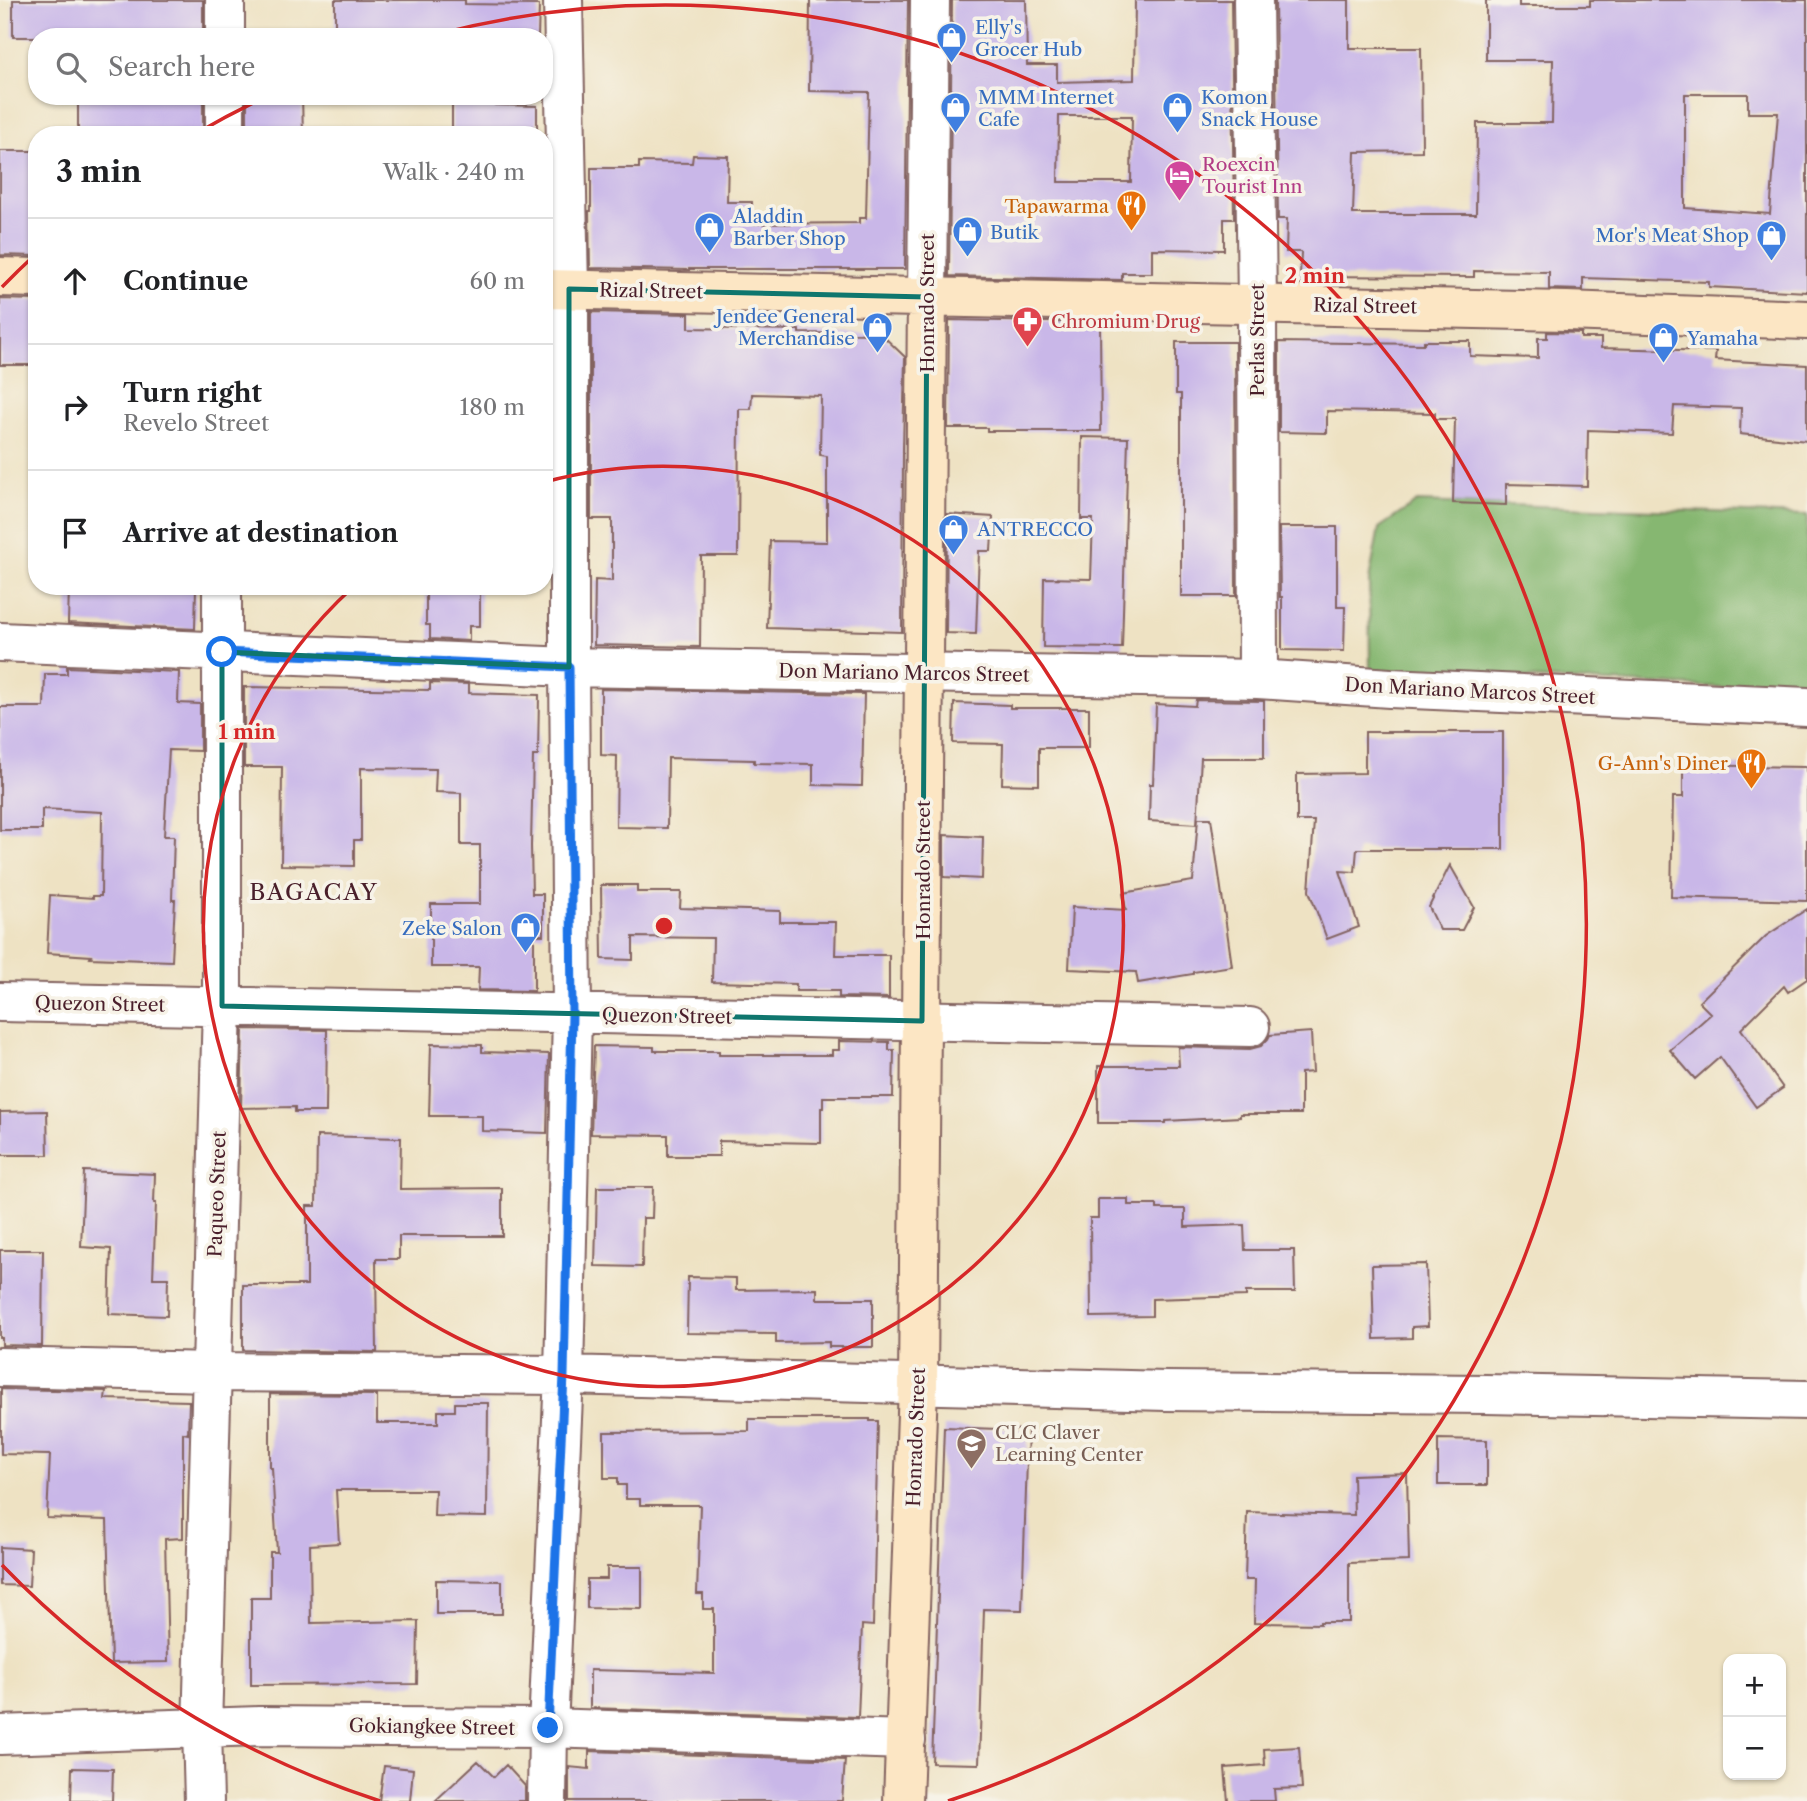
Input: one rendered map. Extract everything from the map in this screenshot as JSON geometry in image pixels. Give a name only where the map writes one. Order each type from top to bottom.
[{"type":"street","points":[[225,0],[225,28]]},
{"type":"street","points":[[547,1801],[564,1375],[572,1014],[569,667],[556,289],[563,0]]},
{"type":"street","name":"Honrado Street","points":[[903,1801],[918,1386],[930,0]]},
{"type":"street","name":"Perlas Street","points":[[1253,0],[1258,680]]},
{"type":"street","points":[[225,105],[225,126]]},
{"type":"street","points":[[0,277],[28,278]]},
{"type":"street","name":"Rizal Street","points":[[556,289],[1257,303],[1807,320]]},
{"type":"street","name":"Paqueo Street","points":[[204,1801],[202,1729],[222,1006],[222,595]]},
{"type":"street","name":"Don Mariano Marcos Street","points":[[0,642],[569,667],[1258,680],[1807,707]]},
{"type":"street","name":"Quezon Street","points":[[0,1002],[1250,1027]]},
{"type":"street","points":[[0,1367],[564,1375],[1166,1391],[1807,1400]]},
{"type":"street","name":"Gokiangkee Street","points":[[0,1735],[259,1726],[548,1728],[906,1740]]},
{"type":"highlighted area","points":[[569,289],[927,297],[922,1021],[222,1006],[222,652],[569,667]]},
{"type":"green space","points":[[1417,502],[1807,515],[1807,691],[1370,671],[1369,580],[1379,528]]},
{"type":"building","points":[[13,0],[203,0],[203,28],[28,28],[28,37],[13,37]]},
{"type":"building","points":[[335,0],[465,0],[465,4],[539,5],[538,28],[335,28]]},
{"type":"building","points":[[810,0],[908,0],[905,269],[590,268],[591,168],[639,168],[639,162],[692,163],[693,155],[728,156],[727,202],[752,202],[752,224],[859,223],[859,218],[866,218],[869,92],[809,91]]},
{"type":"building","points":[[952,0],[1026,0],[1027,65],[1057,65],[1057,82],[1134,80],[1135,0],[1231,0],[1234,219],[1224,219],[1224,250],[1152,249],[1152,273],[1122,273],[1122,280],[949,276]],"holes":[[[1059,116],[1132,116],[1131,182],[1058,182]]]},
{"type":"building","points":[[1275,0],[1349,0],[1349,48],[1421,48],[1422,151],[1355,152],[1353,214],[1476,214],[1477,123],[1552,123],[1553,60],[1486,60],[1486,0],[1519,0],[1519,6],[1590,6],[1590,0],[1807,0],[1807,292],[1709,287],[1709,282],[1583,278],[1583,290],[1549,289],[1549,272],[1474,271],[1474,277],[1300,276],[1301,252],[1286,252],[1287,219],[1278,219]],"holes":[[[1685,94],[1748,94],[1748,113],[1778,113],[1770,214],[1685,208]]]},
{"type":"building","points":[[78,105],[203,105],[203,126],[78,126]]},
{"type":"building","points":[[247,105],[302,105],[303,126],[247,126]]},
{"type":"building","points":[[452,105],[537,106],[537,126],[452,126]]},
{"type":"building","points":[[0,151],[28,151],[28,256],[0,255]]},
{"type":"building","points":[[0,299],[28,300],[28,365],[0,365]]},
{"type":"building","points":[[591,312],[689,314],[689,328],[881,334],[905,357],[902,632],[767,628],[770,541],[827,542],[827,456],[820,455],[821,396],[752,394],[751,409],[739,409],[738,556],[701,556],[700,647],[594,645],[595,580],[612,581],[612,519],[591,519]]},
{"type":"building","points":[[949,320],[1100,323],[1101,431],[987,431],[987,428],[948,428]]},
{"type":"building","points":[[1547,332],[1581,333],[1581,338],[1601,338],[1601,348],[1716,351],[1715,360],[1807,365],[1807,441],[1740,434],[1741,408],[1674,406],[1672,433],[1588,430],[1587,486],[1506,484],[1506,505],[1453,503],[1455,419],[1435,419],[1435,413],[1327,411],[1327,433],[1279,432],[1279,342],[1424,344],[1424,341],[1470,341],[1470,356],[1538,358],[1538,338],[1547,338]]},
{"type":"building","points":[[1176,342],[1235,342],[1236,596],[1181,596],[1181,394],[1176,394]]},
{"type":"building","points":[[1082,437],[1128,438],[1122,648],[1043,647],[1044,578],[1091,579],[1093,519],[1081,519]]},
{"type":"building","points":[[947,514],[993,517],[991,551],[979,551],[976,634],[946,633]]},
{"type":"building","points":[[1279,527],[1337,527],[1337,607],[1345,607],[1344,651],[1282,650]]},
{"type":"building","points":[[69,595],[196,595],[195,629],[68,623]]},
{"type":"building","points":[[426,595],[480,595],[480,626],[469,626],[469,641],[430,639],[430,625],[426,625]]},
{"type":"building","points":[[67,667],[179,672],[178,703],[200,704],[200,751],[169,750],[164,836],[174,836],[172,961],[90,958],[91,956],[47,953],[50,895],[93,898],[101,896],[102,812],[42,809],[42,830],[0,830],[0,707],[44,707],[45,674],[67,674]]},
{"type":"building","points":[[430,683],[469,684],[469,693],[539,695],[538,756],[533,756],[531,846],[532,894],[543,894],[543,935],[534,935],[534,991],[478,990],[479,967],[431,967],[431,904],[480,904],[480,845],[461,845],[461,793],[435,792],[436,769],[361,768],[361,840],[354,840],[354,866],[281,865],[282,767],[244,767],[244,687],[430,690]]},
{"type":"building","points":[[601,689],[864,694],[862,786],[813,785],[813,764],[668,758],[667,828],[616,827],[617,756],[601,755]]},
{"type":"building","points":[[1196,700],[1264,701],[1264,758],[1201,758],[1197,824],[1149,821],[1156,704],[1195,706]]},
{"type":"building","points":[[954,703],[1010,705],[1010,708],[1089,708],[1089,748],[1039,748],[1039,785],[1002,784],[1003,744],[953,743]]},
{"type":"building","points":[[1365,732],[1503,732],[1503,849],[1357,849],[1355,872],[1340,871],[1359,927],[1327,939],[1309,891],[1314,821],[1297,821],[1297,774],[1365,773]]},
{"type":"building","points":[[1683,765],[1807,767],[1807,901],[1671,897],[1673,797],[1683,797]]},
{"type":"building","points":[[1198,818],[1211,818],[1232,966],[1138,983],[1136,972],[1069,969],[1072,907],[1126,910],[1123,893],[1193,881]]},
{"type":"building","points":[[944,835],[983,837],[982,879],[944,877]]},
{"type":"building","points":[[1450,865],[1474,907],[1462,930],[1440,930],[1429,907]]},
{"type":"building","points":[[601,885],[637,885],[637,892],[681,892],[680,908],[780,911],[780,922],[836,922],[835,955],[889,955],[889,998],[839,997],[839,991],[796,991],[796,984],[712,982],[713,938],[633,937],[633,960],[602,959]]},
{"type":"building","points":[[1807,909],[1807,979],[1788,992],[1784,986],[1741,1029],[1783,1088],[1756,1107],[1720,1057],[1695,1079],[1670,1050],[1711,1014],[1699,1002],[1766,936]]},
{"type":"building","points":[[243,1029],[327,1030],[326,1112],[295,1112],[295,1107],[241,1108]]},
{"type":"building","points":[[1311,1032],[1313,1072],[1301,1073],[1301,1114],[1240,1114],[1240,1117],[1166,1123],[1098,1123],[1098,1066],[1179,1066],[1178,1047],[1250,1049],[1261,1046],[1270,1035]]},
{"type":"building","points":[[839,1041],[889,1042],[889,1050],[894,1050],[893,1097],[823,1097],[821,1143],[719,1141],[719,1156],[668,1156],[668,1135],[591,1134],[594,1046],[654,1047],[654,1051],[719,1051],[719,1055],[832,1055],[832,1050],[839,1050]]},
{"type":"building","points":[[431,1044],[482,1045],[482,1052],[549,1054],[547,1133],[482,1131],[482,1116],[429,1116]]},
{"type":"building","points":[[47,1111],[48,1155],[0,1155],[0,1112]]},
{"type":"building","points":[[317,1136],[401,1138],[400,1189],[502,1188],[502,1236],[399,1236],[399,1259],[376,1259],[377,1352],[243,1350],[243,1285],[307,1285],[307,1206],[316,1206]]},
{"type":"building","points":[[84,1171],[155,1174],[153,1278],[168,1278],[167,1316],[109,1314],[111,1249],[81,1247]]},
{"type":"building","points":[[597,1187],[653,1187],[652,1218],[643,1218],[642,1267],[595,1266]]},
{"type":"building","points":[[1098,1199],[1128,1199],[1128,1205],[1185,1209],[1185,1227],[1244,1225],[1245,1250],[1294,1250],[1295,1292],[1246,1292],[1246,1296],[1152,1299],[1152,1316],[1091,1317],[1090,1218],[1098,1218]]},
{"type":"building","points":[[0,1250],[43,1250],[42,1346],[2,1345]]},
{"type":"building","points":[[1426,1264],[1428,1326],[1412,1327],[1412,1338],[1374,1339],[1372,1265]]},
{"type":"building","points":[[688,1277],[736,1278],[736,1290],[817,1289],[817,1299],[873,1299],[873,1347],[829,1347],[829,1342],[776,1343],[776,1334],[687,1333]]},
{"type":"building","points":[[1,1389],[106,1391],[105,1399],[189,1401],[188,1434],[183,1433],[183,1538],[165,1539],[168,1662],[111,1663],[107,1520],[47,1518],[50,1455],[1,1454]]},
{"type":"building","points":[[270,1394],[377,1395],[377,1423],[438,1423],[438,1411],[455,1411],[455,1403],[488,1403],[487,1517],[434,1516],[435,1490],[336,1490],[339,1543],[310,1545],[311,1623],[418,1621],[417,1684],[251,1685],[251,1598],[270,1598],[270,1552],[277,1552],[270,1468]]},
{"type":"building","points":[[749,1419],[878,1421],[873,1626],[862,1625],[858,1717],[590,1708],[590,1670],[714,1673],[714,1609],[703,1609],[703,1594],[697,1594],[700,1505],[640,1505],[640,1499],[626,1499],[626,1485],[618,1485],[618,1478],[604,1478],[604,1432],[749,1431]]},
{"type":"building","points":[[944,1427],[1028,1430],[1022,1610],[984,1609],[979,1764],[932,1763]]},
{"type":"building","points":[[1438,1439],[1487,1440],[1487,1485],[1438,1485]]},
{"type":"building","points":[[1407,1473],[1409,1561],[1349,1563],[1349,1622],[1254,1623],[1255,1580],[1245,1580],[1247,1512],[1354,1515],[1353,1475]]},
{"type":"building","points":[[0,1547],[31,1549],[29,1586],[0,1585]]},
{"type":"building","points":[[607,1567],[642,1567],[642,1609],[587,1608],[587,1579],[607,1579]]},
{"type":"building","points":[[436,1580],[502,1581],[502,1614],[436,1614]]},
{"type":"building","points":[[1299,1747],[1302,1788],[1274,1789],[1275,1801],[1228,1801],[1225,1768],[1265,1765],[1264,1749]]},
{"type":"building","points":[[589,1751],[845,1760],[842,1801],[569,1801],[569,1767],[589,1769]]},
{"type":"building","points":[[478,1761],[494,1777],[506,1765],[525,1786],[525,1801],[435,1801]]},
{"type":"building","points":[[384,1766],[413,1769],[410,1801],[379,1801]]},
{"type":"building","points":[[72,1768],[113,1769],[112,1801],[71,1801]]},
{"type":"place","name":"Elly's Grocer Hub","points":[[952,65]]},
{"type":"place","name":"MMM Internet Cafe","points":[[955,135]]},
{"type":"place","name":"Komon Snack House","points":[[1178,135]]},
{"type":"place","name":"Roexcin Tourist Inn","points":[[1179,202]]},
{"type":"place","name":"Tapawarma","points":[[1132,233]]},
{"type":"place","name":"Aladdin Barber Shop","points":[[710,254]]},
{"type":"place","name":"Butik","points":[[967,259]]},
{"type":"place","name":"Mor's Meat Shop","points":[[1772,262]]},
{"type":"place","name":"Chromium Drug","points":[[1028,348]]},
{"type":"place","name":"Jendee General Merchandise","points":[[878,354]]},
{"type":"place","name":"Yamaha","points":[[1664,365]]},
{"type":"place","name":"ANTRECCO","points":[[954,556]]},
{"type":"place","name":"G-Ann's Diner","points":[[1751,790]]},
{"type":"place","name":"Zeke Salon","points":[[525,955]]},
{"type":"place","name":"CLC Claver Learning Center","points":[[972,1470]]},
{"type":"district","name":"BAGACAY","points":[[314,892]]},
{"type":"route","points":[[222,652],[569,667],[572,1014],[564,1375],[548,1728]]}]
